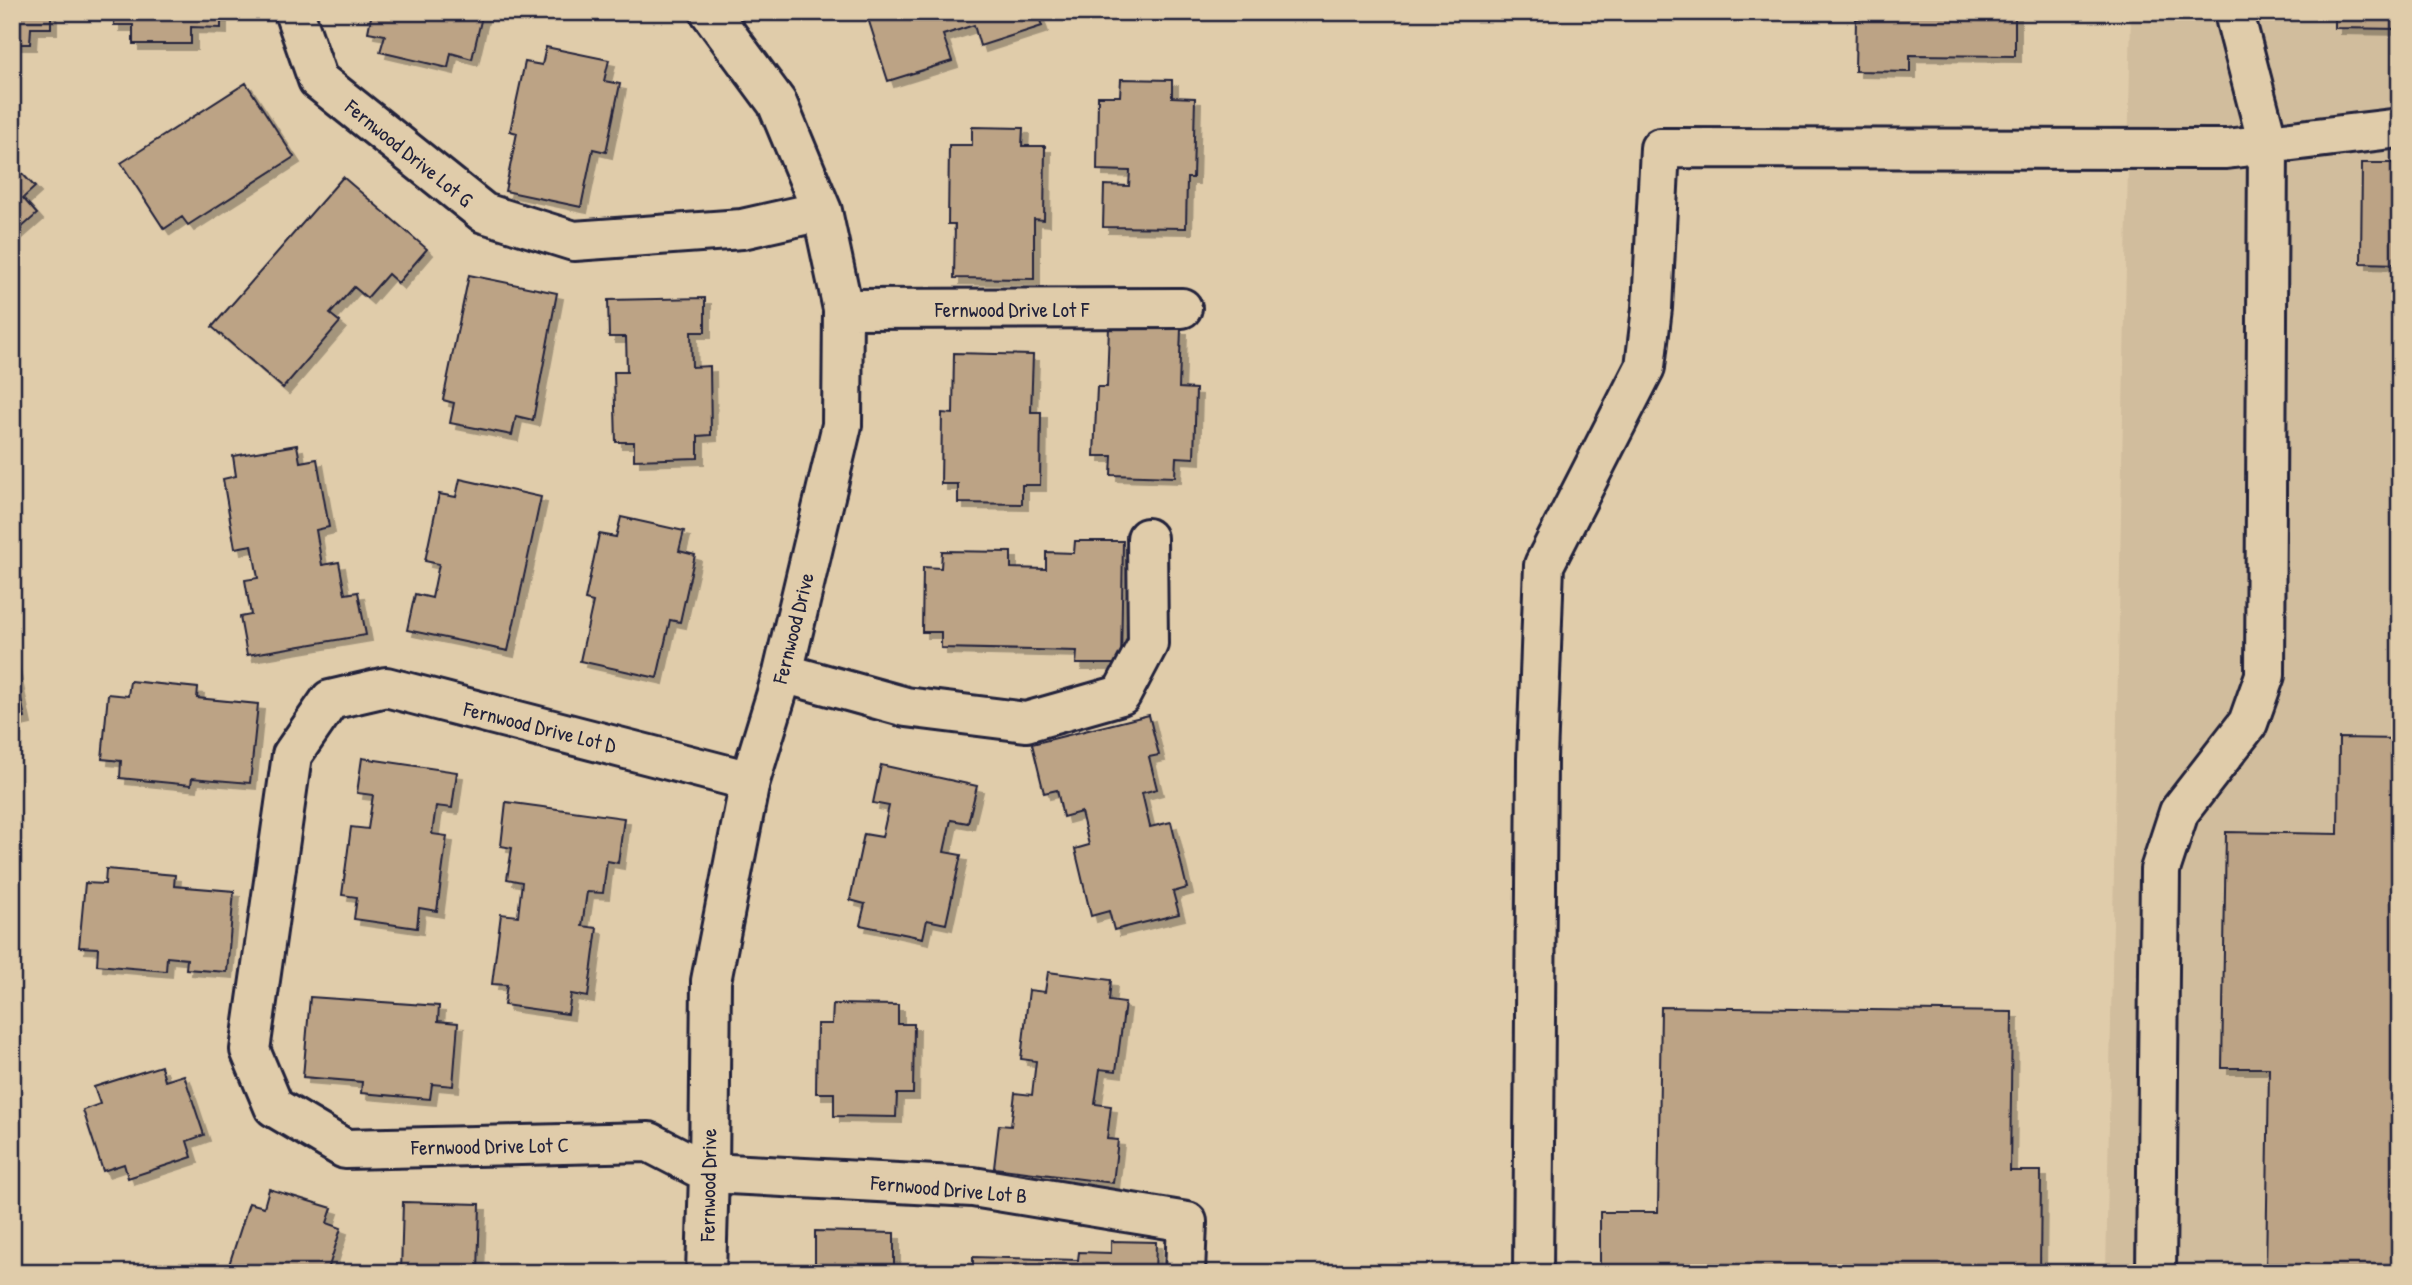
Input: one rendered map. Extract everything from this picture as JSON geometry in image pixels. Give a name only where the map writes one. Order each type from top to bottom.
[{"type":"street","name":"Fernwood Drive Lot G","points":[[294,12],[318,79],[484,213],[574,241],[742,229],[822,211]]},
{"type":"street","name":"Fernwood Drive","points":[[706,1273],[711,981],[750,781],[783,673],[842,425],[843,309],[822,211],[777,103],[710,12]]},
{"type":"street","points":[[2156,1273],[2160,870],[2179,812],[2248,723],[2264,675],[2268,144],[2236,12]]},
{"type":"street","points":[[1533,1273],[1537,759],[1544,565],[1645,367],[1652,309],[1660,148],[2226,149],[2400,128]]},
{"type":"street","name":"Fernwood Drive Lot F","points":[[843,309],[1182,308]]},
{"type":"street","points":[[783,673],[906,707],[1026,722],[1121,695],[1148,644],[1147,538]]},
{"type":"street","name":"Fernwood Drive Lot D","points":[[274,1107],[250,1050],[292,755],[331,700],[386,687],[750,781]]},
{"type":"street","name":"Fernwood Drive Lot C","points":[[274,1107],[345,1149],[649,1142],[709,1173]]},
{"type":"street","name":"Fernwood Drive Lot B","points":[[709,1173],[973,1187],[1187,1222],[1185,1273]]},
{"type":"shaded area","points":[[2131,12],[2400,12],[2400,1273],[2106,1273]]},
{"type":"building","points":[[12,12],[51,12],[51,28],[31,28],[30,44],[12,44]]},
{"type":"building","points":[[114,12],[221,12],[221,28],[191,27],[191,44],[133,44],[133,25],[114,25]]},
{"type":"building","points":[[372,12],[483,12],[472,59],[451,53],[448,68],[380,52],[385,35],[368,32]]},
{"type":"building","points":[[866,12],[1037,12],[1042,26],[980,46],[974,25],[943,35],[952,61],[888,81]]},
{"type":"building","points":[[1876,12],[2015,12],[2015,56],[1910,55],[1910,72],[1855,71],[1856,19],[1876,19]]},
{"type":"building","points":[[2335,12],[2400,12],[2400,29],[2335,28]]},
{"type":"building","points":[[546,47],[609,60],[604,81],[620,84],[606,152],[593,149],[581,207],[505,191],[517,133],[510,131],[525,62],[542,65]]},
{"type":"building","points":[[1121,79],[1172,80],[1172,97],[1195,98],[1193,178],[1187,178],[1186,228],[1103,227],[1104,185],[1129,186],[1130,171],[1097,170],[1098,96],[1120,96]]},
{"type":"building","points":[[246,83],[294,157],[188,225],[182,217],[164,229],[121,163]]},
{"type":"building","points":[[972,127],[1023,128],[1022,146],[1045,146],[1044,220],[1034,219],[1034,279],[954,278],[955,224],[948,224],[949,145],[972,145]]},
{"type":"building","points":[[12,163],[35,187],[23,198],[37,214],[12,236]]},
{"type":"building","points":[[2362,163],[2400,163],[2400,264],[2361,263]]},
{"type":"building","points":[[343,177],[427,249],[398,283],[388,274],[367,298],[354,287],[330,314],[340,322],[283,388],[212,327]]},
{"type":"building","points":[[469,275],[557,293],[533,420],[516,416],[512,435],[450,423],[454,403],[443,400]]},
{"type":"building","points":[[705,298],[705,332],[691,332],[692,367],[710,366],[711,435],[698,436],[698,458],[634,460],[634,442],[616,442],[614,372],[627,372],[626,337],[609,337],[608,300]]},
{"type":"building","points":[[1109,326],[1181,328],[1179,388],[1196,389],[1194,458],[1176,457],[1175,477],[1111,475],[1112,456],[1094,456],[1097,387],[1107,387]]},
{"type":"building","points":[[954,353],[1033,355],[1031,412],[1041,412],[1040,485],[1022,485],[1022,504],[958,503],[958,484],[941,484],[942,413],[953,414]]},
{"type":"building","points":[[297,445],[300,462],[317,459],[329,527],[316,530],[322,565],[339,562],[345,594],[358,592],[366,635],[247,655],[240,617],[251,615],[245,580],[258,578],[252,545],[235,548],[223,479],[236,476],[233,456]]},
{"type":"building","points":[[460,479],[541,497],[508,651],[407,630],[415,594],[432,598],[439,564],[425,561],[439,494],[456,497]]},
{"type":"building","points":[[621,517],[684,531],[679,551],[695,555],[680,622],[670,620],[657,678],[580,661],[593,602],[585,600],[599,534],[616,537]]},
{"type":"building","points":[[1075,541],[1123,541],[1121,664],[1076,664],[1077,651],[941,648],[941,632],[922,632],[923,567],[941,568],[942,551],[1011,552],[1011,568],[1046,569],[1046,552],[1074,553]]},
{"type":"building","points":[[12,655],[25,718],[12,721]]},
{"type":"building","points":[[130,681],[198,688],[197,698],[258,704],[250,783],[192,778],[191,785],[120,778],[121,761],[102,759],[108,694],[128,696]]},
{"type":"building","points":[[1149,715],[1159,755],[1149,757],[1157,789],[1142,793],[1150,827],[1171,822],[1187,888],[1173,892],[1179,914],[1114,930],[1109,911],[1091,916],[1075,849],[1089,845],[1081,812],[1063,817],[1057,790],[1044,793],[1032,744]]},
{"type":"building","points":[[2339,738],[2400,739],[2400,1273],[2266,1273],[2269,1068],[2222,1068],[2226,832],[2338,834]]},
{"type":"building","points":[[362,758],[457,772],[452,808],[436,806],[432,834],[447,836],[437,911],[419,908],[417,928],[354,919],[357,897],[342,895],[351,827],[368,829],[373,795],[357,793]]},
{"type":"building","points":[[881,765],[977,786],[968,823],[951,820],[944,852],[961,855],[946,924],[927,920],[923,938],[860,925],[865,904],[850,900],[864,834],[882,837],[889,806],[873,803]]},
{"type":"building","points":[[506,802],[624,818],[618,863],[607,861],[603,893],[587,892],[582,926],[597,928],[588,997],[571,994],[568,1014],[504,1005],[507,985],[492,984],[501,914],[518,916],[522,882],[507,879],[512,848],[501,846]]},
{"type":"building","points":[[106,869],[175,875],[174,886],[234,891],[227,972],[186,969],[187,959],[167,957],[166,971],[97,965],[98,948],[79,947],[85,883],[105,884]]},
{"type":"building","points":[[1048,972],[1111,980],[1109,1001],[1125,1003],[1116,1071],[1100,1069],[1095,1104],[1111,1106],[1107,1139],[1118,1140],[1113,1183],[994,1168],[999,1125],[1011,1126],[1015,1093],[1032,1095],[1036,1061],[1021,1059],[1029,990],[1045,992]]},
{"type":"building","points":[[310,997],[439,1006],[438,1021],[458,1023],[453,1086],[432,1084],[430,1099],[361,1093],[362,1082],[303,1077]]},
{"type":"building","points":[[833,1004],[898,1005],[898,1024],[914,1024],[913,1094],[897,1094],[896,1117],[834,1116],[834,1093],[816,1093],[817,1024],[832,1024]]},
{"type":"building","points":[[1661,1007],[2012,1012],[2010,1171],[2041,1171],[2040,1273],[1600,1273],[1600,1212],[1658,1212]]},
{"type":"building","points":[[161,1066],[165,1081],[184,1075],[204,1135],[187,1141],[192,1157],[128,1178],[124,1164],[103,1171],[83,1110],[100,1104],[94,1087]]},
{"type":"building","points":[[269,1189],[332,1208],[327,1223],[341,1228],[327,1273],[242,1273],[228,1268],[249,1203],[264,1207]]},
{"type":"building","points":[[403,1202],[480,1204],[478,1273],[401,1273]]},
{"type":"building","points":[[815,1231],[894,1233],[894,1273],[815,1273]]},
{"type":"building","points":[[1111,1241],[1156,1242],[1155,1273],[954,1273],[955,1267],[973,1267],[973,1257],[1078,1260],[1079,1252],[1111,1253]]},
{"type":"building","points":[[12,1268],[37,1268],[37,1273],[12,1273]]}]
